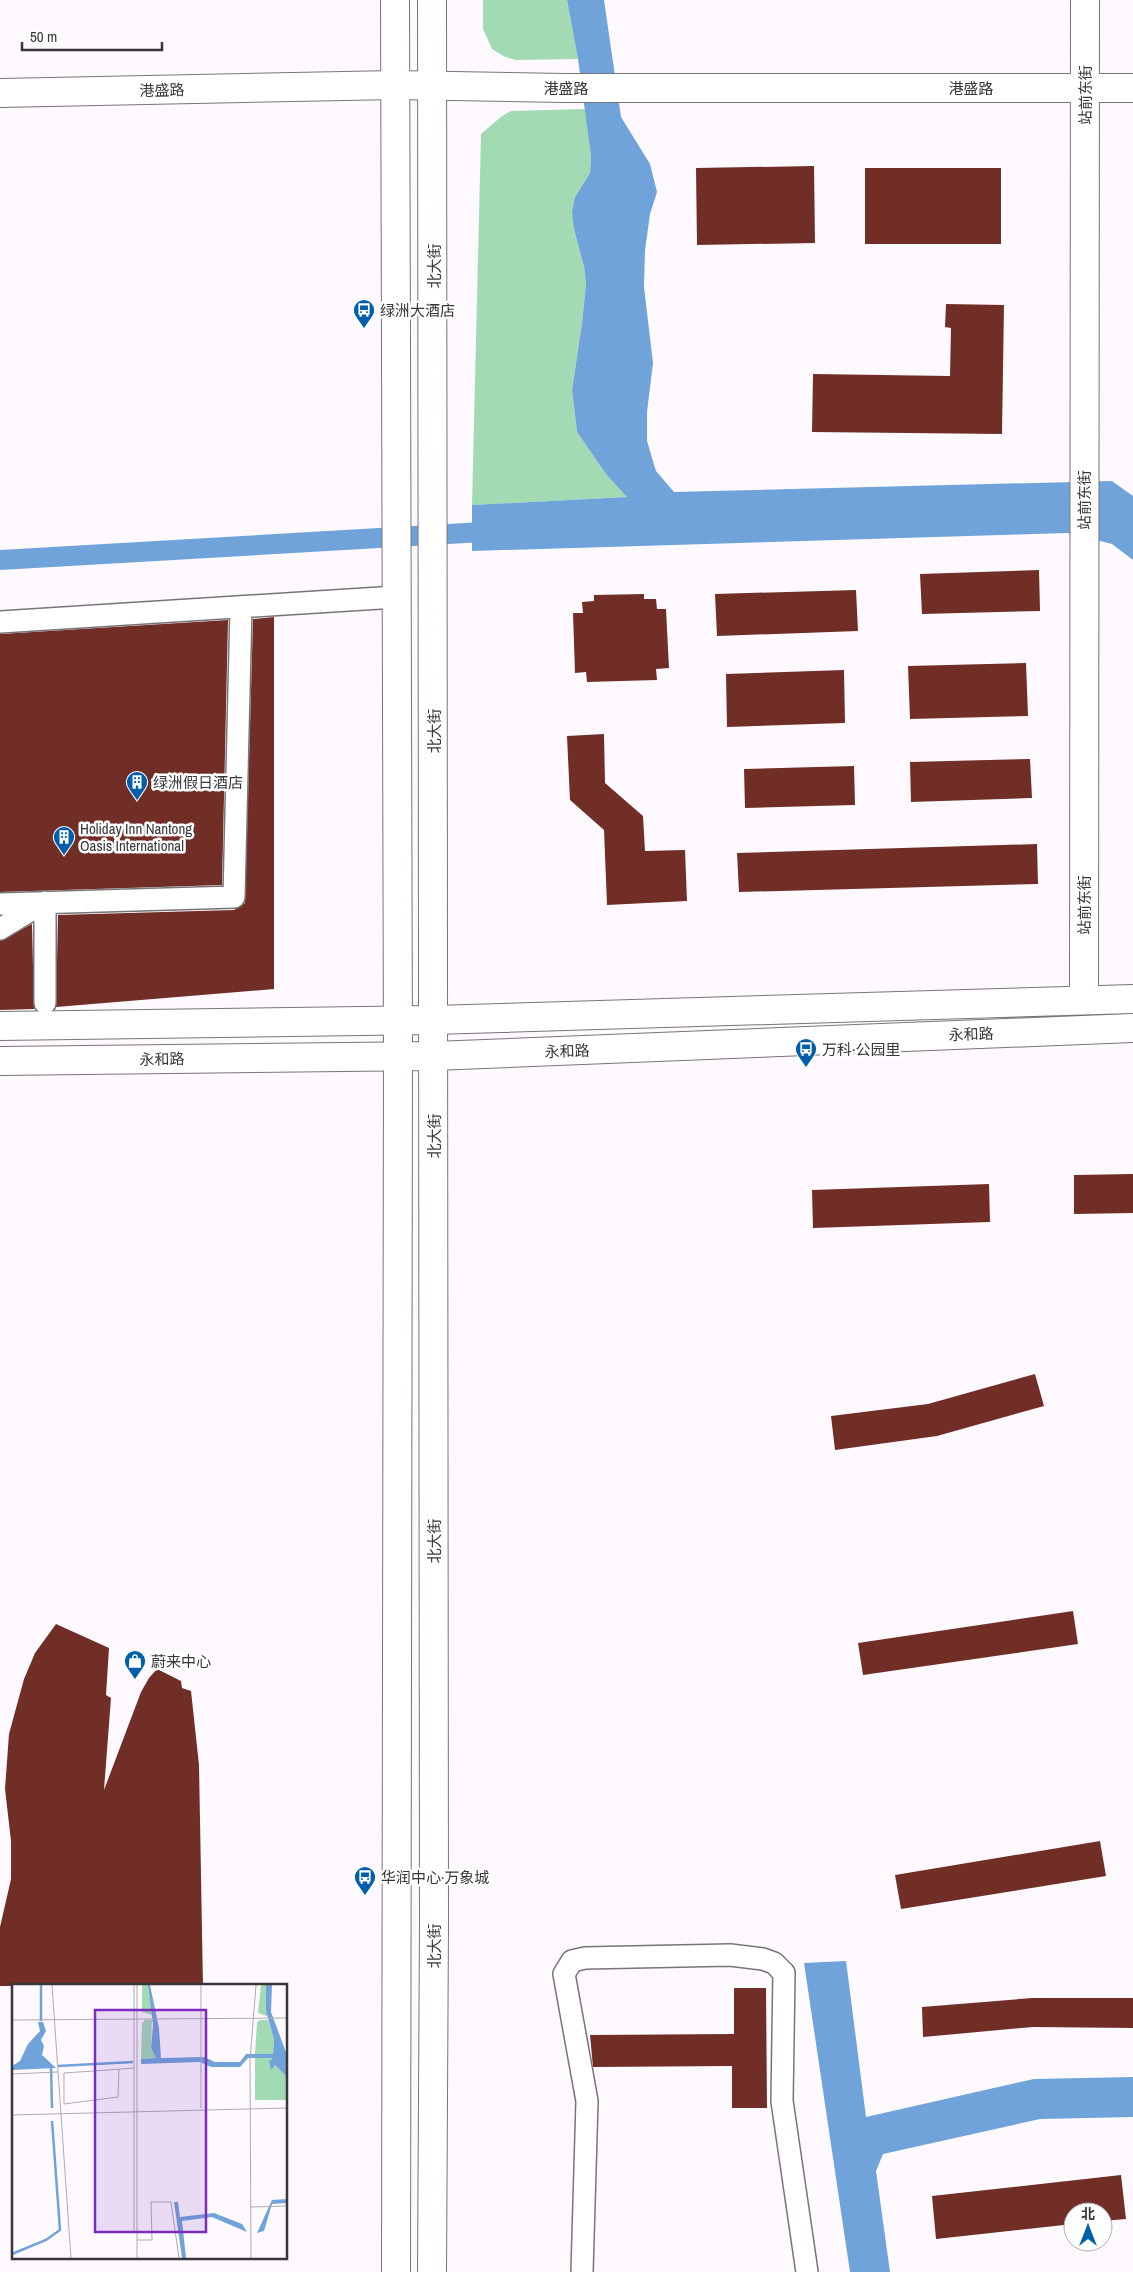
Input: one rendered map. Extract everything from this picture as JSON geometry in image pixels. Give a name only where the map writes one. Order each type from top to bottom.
[{"type":"main road","points":[[395,0],[398,1055],[396,2272]]},
{"type":"main road","name":"北大街","points":[[432,0],[434,509],[432,2272]]},
{"type":"main road","name":"站前东街","points":[[1084,1000],[1086,0]]},
{"type":"main road","name":"港盛路","points":[[0,93],[395,85],[564,88],[1133,88]]},
{"type":"main road","name":"永和路","points":[[3,1021],[433,1020],[1133,999]]},
{"type":"main road","name":"永和路","points":[[0,1061],[434,1056],[1133,1028]]},
{"type":"street","points":[[0,622],[396,597]]},
{"type":"street","points":[[0,904],[234,898],[241,607]]},
{"type":"street","points":[[0,929],[45,902]]},
{"type":"street","points":[[45,902],[45,1003]]},
{"type":"street","points":[[582,2272],[587,2100],[564,1974],[572,1961],[585,1958],[730,1955],[763,1958],[774,1963],[784,1973],[782,2100],[807,2272]]},
{"type":"green space","points":[[483,0],[567,0],[578,59],[516,60],[505,57],[492,49],[483,29]]},
{"type":"green space","points":[[585,109],[591,155],[590,173],[575,197],[574,229],[584,267],[586,284],[572,390],[577,432],[606,474],[628,497],[472,505],[481,134],[502,116],[511,111]]},
{"type":"water","points":[[567,0],[604,0],[621,117],[650,164],[657,192],[650,214],[645,250],[644,287],[653,363],[647,412],[647,441],[656,471],[674,492],[1112,481],[1133,496],[1133,560],[1112,544],[1068,533],[472,551],[472,505],[627,497],[606,474],[577,432],[572,390],[586,284],[572,212],[575,197],[590,173],[591,156],[578,59]]},
{"type":"water","points":[[846,1961],[866,2117],[1034,2079],[1133,2077],[1133,2117],[1040,2119],[883,2154],[876,2171],[890,2272],[850,2272],[804,1963]]},
{"type":"building","points":[[814,166],[815,243],[697,245],[696,168]]},
{"type":"building","points":[[865,168],[1001,168],[1001,244],[865,244]]},
{"type":"building","points":[[946,304],[1004,305],[1002,434],[812,432],[813,374],[950,376],[951,328],[945,327]]},
{"type":"building","points":[[1039,570],[1040,611],[922,614],[920,574]]},
{"type":"building","points":[[856,590],[858,631],[717,636],[715,594]]},
{"type":"building","points":[[644,594],[644,599],[656,599],[657,609],[666,609],[669,668],[656,669],[657,680],[587,682],[586,672],[575,673],[573,613],[583,613],[582,602],[594,601],[594,595]]},
{"type":"building","points":[[274,617],[274,989],[56,1007],[58,915],[234,910],[245,903],[253,619]]},
{"type":"building","points":[[228,620],[222,885],[0,892],[0,634]]},
{"type":"building","points":[[1026,663],[1028,716],[910,719],[908,666]]},
{"type":"building","points":[[844,670],[845,723],[727,727],[726,674]]},
{"type":"building","points":[[604,734],[605,783],[643,816],[645,851],[685,850],[687,901],[607,905],[604,830],[570,800],[567,736]]},
{"type":"building","points":[[1030,759],[1032,798],[911,802],[910,762]]},
{"type":"building","points":[[854,766],[855,805],[745,808],[744,769]]},
{"type":"building","points":[[1037,844],[1038,884],[739,892],[737,853]]},
{"type":"building","points":[[32,924],[34,1009],[0,1010],[0,941]]},
{"type":"building","points":[[1133,1174],[1133,1213],[1074,1214],[1074,1175]]},
{"type":"building","points":[[989,1184],[990,1222],[813,1228],[812,1190]]},
{"type":"building","points":[[1035,1374],[1044,1406],[937,1436],[835,1450],[831,1416],[928,1404]]},
{"type":"building","points":[[1073,1611],[1078,1644],[863,1675],[858,1643]]},
{"type":"building","points":[[56,1624],[109,1648],[106,1695],[111,1698],[104,1790],[141,1692],[149,1678],[157,1669],[181,1681],[182,1688],[191,1691],[199,1765],[203,1984],[12,1984],[12,1986],[0,1986],[0,1927],[11,1879],[11,1841],[5,1789],[9,1734],[24,1679],[35,1653]]},
{"type":"building","points":[[1100,1841],[1106,1876],[901,1909],[895,1875]]},
{"type":"building","points":[[734,1988],[766,1988],[767,2108],[732,2108],[732,2066],[593,2067],[590,2035],[734,2034]]},
{"type":"building","points":[[1032,1998],[1133,1998],[1133,2028],[1033,2027],[923,2037],[922,2007]]},
{"type":"building","points":[[1121,2175],[1126,2219],[1113,2220],[1113,2202],[1063,2202],[1063,2225],[936,2239],[932,2196]]},
{"type":"waterway","points":[[0,560],[500,531]]},
{"type":"place","name":"绿洲大酒店","points":[[364,329]]},
{"type":"place","name":"绿洲假日酒店","points":[[137,801]]},
{"type":"place","name":"Holiday Inn Nantong Oasis International","points":[[64,856]]},
{"type":"place","name":"万科·公园里","points":[[806,1068]]},
{"type":"place","name":"蔚来中心","points":[[135,1680]]},
{"type":"place","name":"华润中心·万象城","points":[[365,1896]]}]
